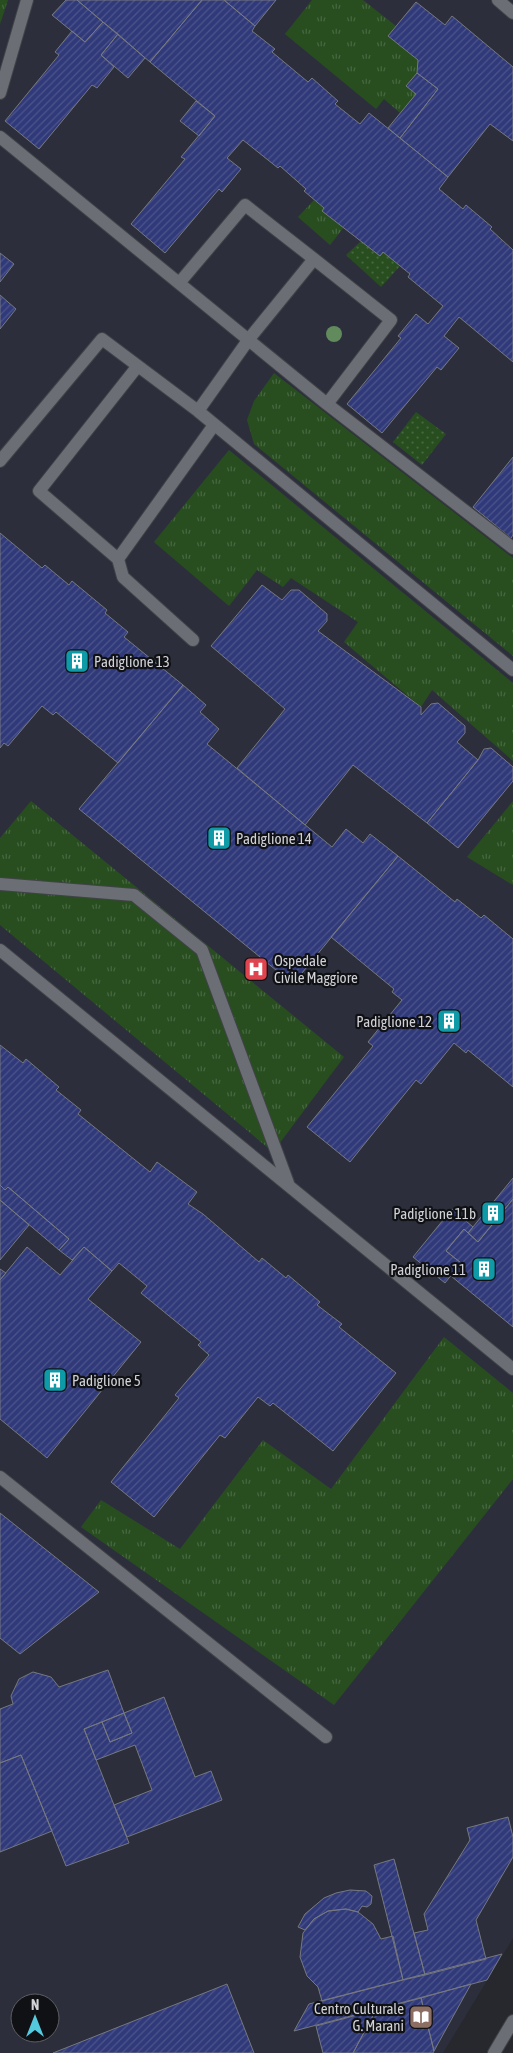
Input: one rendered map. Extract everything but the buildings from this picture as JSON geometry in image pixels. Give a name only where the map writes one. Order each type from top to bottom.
[{"type":"street","points":[[0,93],[27,0]]},
{"type":"street","points":[[498,0],[513,13]]},
{"type":"street","points":[[0,137],[328,404],[513,548]]},
{"type":"street","points":[[180,282],[246,205],[391,320],[328,404]]},
{"type":"street","points":[[198,411],[248,339],[314,259]]},
{"type":"street","points":[[0,462],[102,339],[198,411],[513,670]]},
{"type":"street","points":[[137,367],[39,490],[118,559],[123,578],[193,640]]},
{"type":"street","points":[[118,559],[214,425]]},
{"type":"street","points":[[0,884],[134,895],[202,950],[288,1186]]},
{"type":"street","points":[[0,950],[513,1369]]},
{"type":"street","points":[[0,1477],[326,1737]]},
{"type":"street","points":[[494,2053],[513,2021]]},
{"type":"shaded area","name":"Ospedale Civile Maggiore","points":[[0,0],[513,0],[513,1938],[443,2053],[0,2053]]},
{"type":"green space","points":[[0,0],[8,0],[0,24]]},
{"type":"green space","points":[[312,0],[363,0],[396,26],[388,36],[418,60],[416,94],[400,113],[384,99],[376,109],[285,34]]},
{"type":"green space","points":[[314,200],[344,227],[330,245],[298,217]]},
{"type":"green space","points":[[361,241],[383,252],[400,266],[381,287],[346,255]]},
{"type":"green space","points":[[274,373],[513,558],[513,656],[254,444],[247,420],[254,401]]},
{"type":"green space","points":[[416,412],[446,434],[422,465],[393,442]]},
{"type":"green space","points":[[229,450],[513,683],[513,761],[432,690],[421,707],[344,642],[358,622],[291,578],[283,587],[257,570],[229,606],[154,542]]},
{"type":"green space","points":[[31,801],[344,1057],[273,1152],[0,925],[0,838]]},
{"type":"green space","points":[[513,801],[513,885],[467,857]]},
{"type":"green space","points":[[444,1337],[513,1393],[513,1479],[334,1705],[81,1527],[101,1500],[180,1549],[263,1440],[331,1489]]},
{"type":"place","name":"Padiglione 13","points":[[77,661]]},
{"type":"place","name":"Padiglione 14","points":[[219,838]]},
{"type":"place","name":"Ospedale Civile Maggiore","points":[[256,969]]},
{"type":"place","name":"Padiglione 12","points":[[449,1021]]},
{"type":"place","name":"Padiglione 11b","points":[[493,1213]]},
{"type":"place","name":"Padiglione 11","points":[[484,1269]]},
{"type":"place","name":"Padiglione 5","points":[[55,1380]]},
{"type":"place","name":"Centro Culturale G. Marani","points":[[421,2017]]}]
